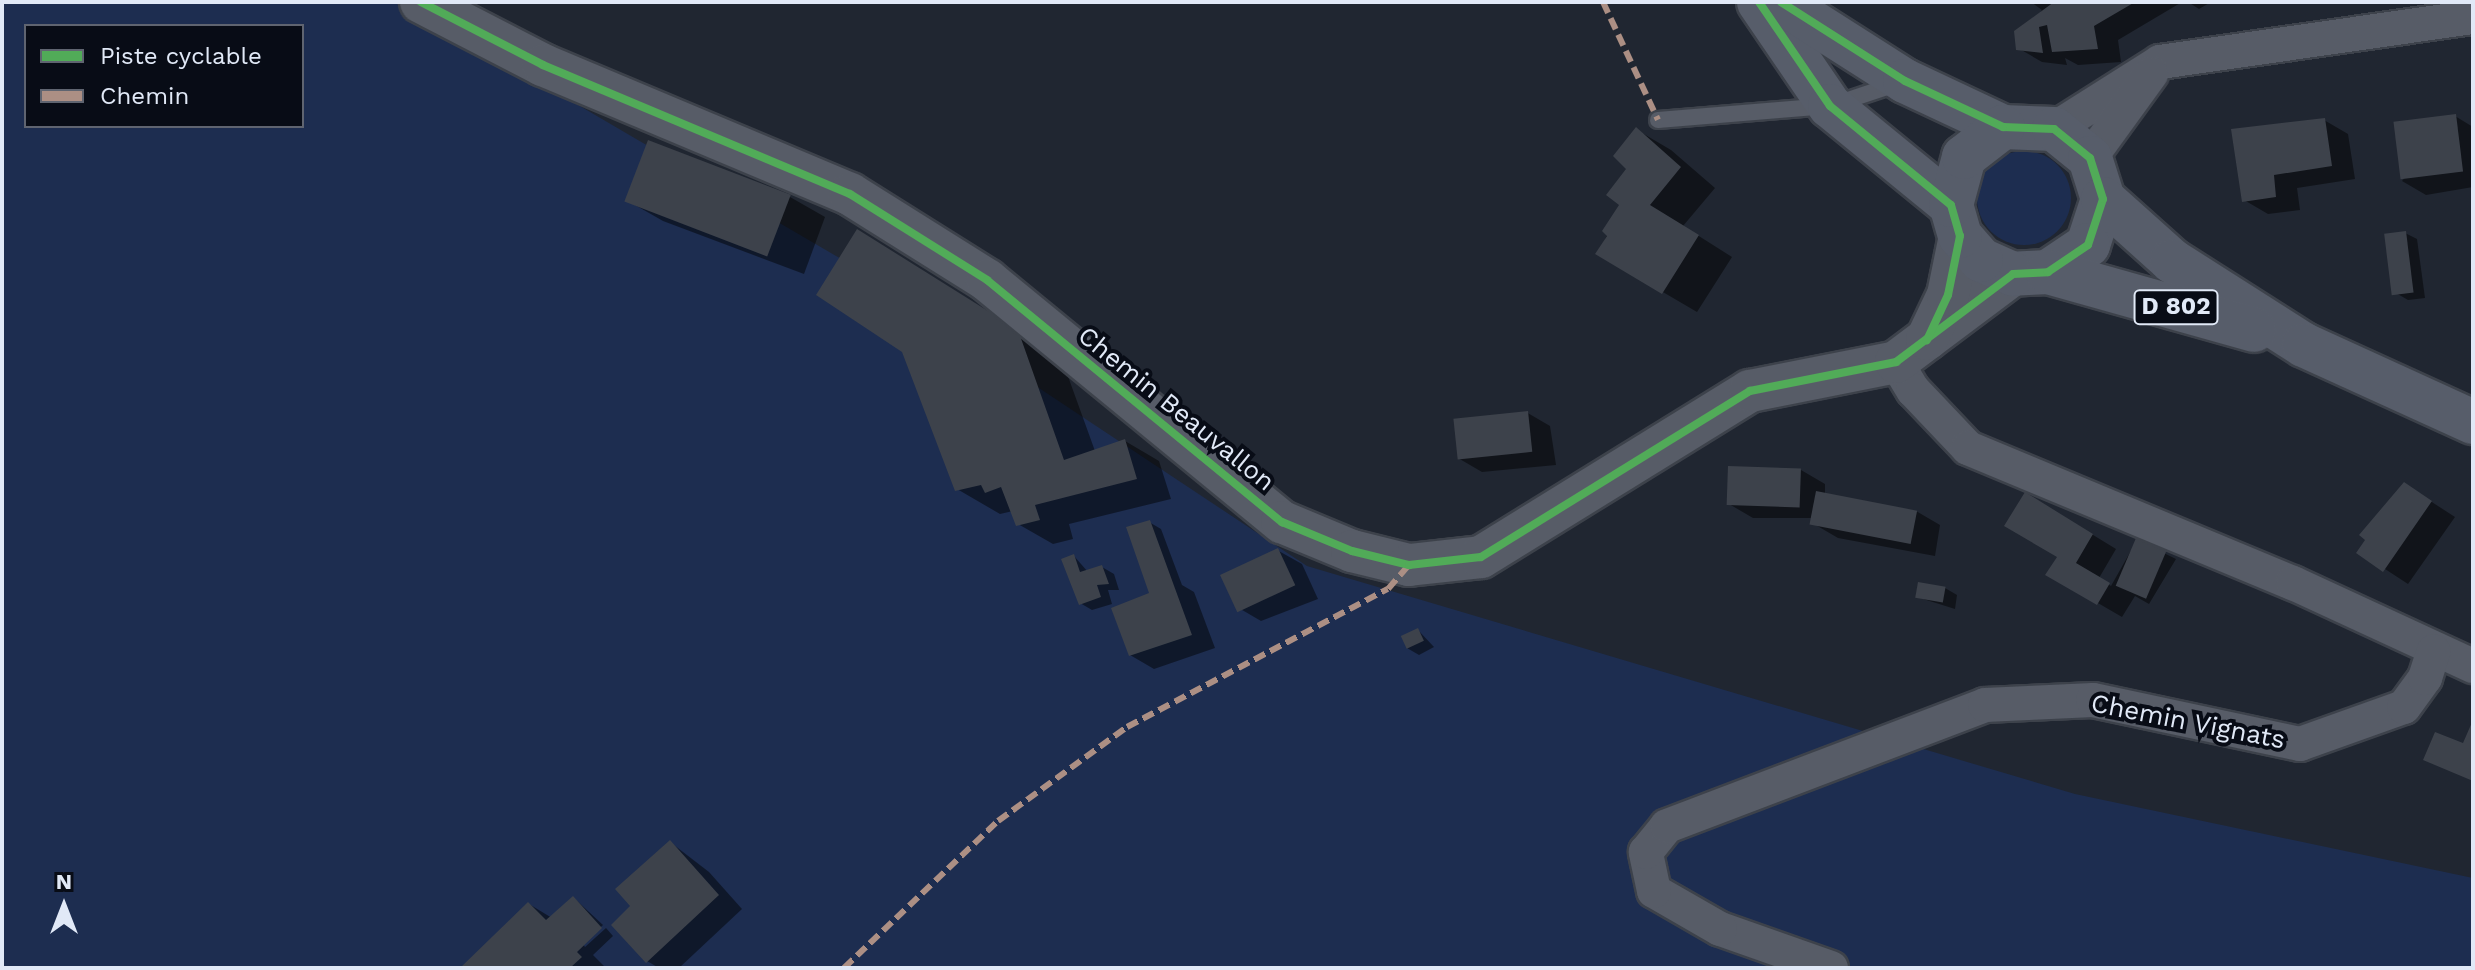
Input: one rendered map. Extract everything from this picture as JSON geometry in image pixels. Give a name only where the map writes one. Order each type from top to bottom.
[{"type":"main road","points":[[1759,2],[1830,106],[1955,220],[1981,260],[2031,273],[2088,245],[2103,199],[2090,158],[2054,129],[2003,127],[1905,81],[1781,2]]},
{"type":"main road","points":[[1955,220],[1964,157],[2003,127]]},
{"type":"main road","name":"D 802","points":[[2103,199],[2172,261],[2304,345],[2473,422]]},
{"type":"main road","name":"D 802","points":[[2031,273],[2304,345]]},
{"type":"street","name":"Chemin Beauvallon","points":[[421,2],[543,65],[850,194],[987,280],[1282,522],[1352,551],[1409,565],[1481,557],[1750,391],[1911,353],[2031,273]]},
{"type":"street","points":[[2054,129],[2160,62],[2473,17]]},
{"type":"street","points":[[2090,158],[2160,62]]},
{"type":"street","points":[[1955,220],[1948,295],[1911,353],[1913,390],[1968,448],[2293,583],[2434,651],[2473,666]]},
{"type":"street","name":"Chemin Vignats","points":[[1831,968],[1720,929],[1654,891],[1646,852],[1667,826],[1985,705],[2093,700],[2300,744],[2404,707],[2425,678],[2434,651]]},
{"type":"lane","points":[[1658,120],[1830,106],[1905,81]]},
{"type":"shaded area","points":[[2,2],[402,2],[872,277],[1307,566],[2075,794],[2473,878],[2473,968],[2,968]]},
{"type":"shaded area","points":[[2024,151],[2042,155],[2057,165],[2067,180],[2071,198],[2067,216],[2057,231],[2042,241],[2024,245],[2006,241],[1991,231],[1981,216],[1977,198],[1981,180],[1991,165],[2006,155]]},
{"type":"building","points":[[2054,2],[2135,2],[2094,26],[2098,49],[2052,52],[2047,25],[2039,27],[2043,53],[2016,50],[2014,31]]},
{"type":"building","points":[[2456,114],[2463,172],[2401,179],[2393,122]]},
{"type":"building","points":[[2325,118],[2332,166],[2274,175],[2276,197],[2242,202],[2231,129]]},
{"type":"building","points":[[1636,127],[1681,167],[1650,205],[1699,235],[1662,294],[1595,254],[1607,236],[1602,231],[1619,205],[1606,195],[1626,169],[1613,156]]},
{"type":"building","points":[[648,140],[791,195],[767,256],[624,202]]},
{"type":"building","points":[[857,229],[996,316],[1001,313],[1018,330],[1064,460],[1125,439],[1137,479],[1035,505],[1040,520],[1016,526],[1001,487],[985,493],[981,485],[955,491],[902,352],[816,295]]},
{"type":"building","points":[[2406,231],[2414,293],[2392,295],[2384,234]]},
{"type":"building","points":[[1528,411],[1532,452],[1458,460],[1453,419]]},
{"type":"building","points":[[1728,466],[1801,469],[1800,508],[1727,505]]},
{"type":"building","points":[[2404,482],[2432,501],[2383,572],[2356,553],[2365,540],[2359,535]]},
{"type":"building","points":[[1816,491],[1917,511],[1911,544],[1810,524]]},
{"type":"building","points":[[2025,492],[2093,534],[2076,563],[2110,583],[2097,605],[2045,575],[2057,557],[2004,526]]},
{"type":"building","points":[[1150,520],[1192,635],[1129,656],[1111,608],[1149,593],[1126,527]]},
{"type":"building","points":[[2136,538],[2166,551],[2146,599],[2116,586]]},
{"type":"building","points":[[1278,548],[1295,585],[1237,612],[1220,575]]},
{"type":"building","points":[[1074,554],[1080,572],[1102,565],[1109,584],[1097,585],[1101,597],[1079,605],[1061,559]]},
{"type":"building","points":[[1918,582],[1946,587],[1943,603],[1915,598]]},
{"type":"building","points":[[1418,628],[1424,641],[1407,649],[1401,636]]},
{"type":"building","points":[[2473,720],[2473,781],[2423,760],[2435,732],[2463,743]]},
{"type":"building","points":[[670,840],[719,895],[646,963],[611,925],[630,906],[615,889]]},
{"type":"building","points":[[573,896],[602,928],[577,952],[582,957],[570,968],[460,968],[528,902],[546,920]]},
{"type":"marked path","points":[[1603,2],[1658,120]]},
{"type":"marked path","points":[[844,968],[998,821],[1127,727],[1388,589],[1409,565]]},
{"type":"cycle path","points":[[421,2],[543,65],[850,194],[987,280],[1282,522],[1352,551],[1409,565],[1481,557],[1750,391],[1896,362],[2013,274],[2048,272],[2088,245],[2103,199],[2090,158],[2054,129],[2003,127],[1905,81],[1781,2]]},
{"type":"cycle path","points":[[1759,2],[1830,106],[1951,205],[1960,236],[1948,295],[1927,340]]}]
